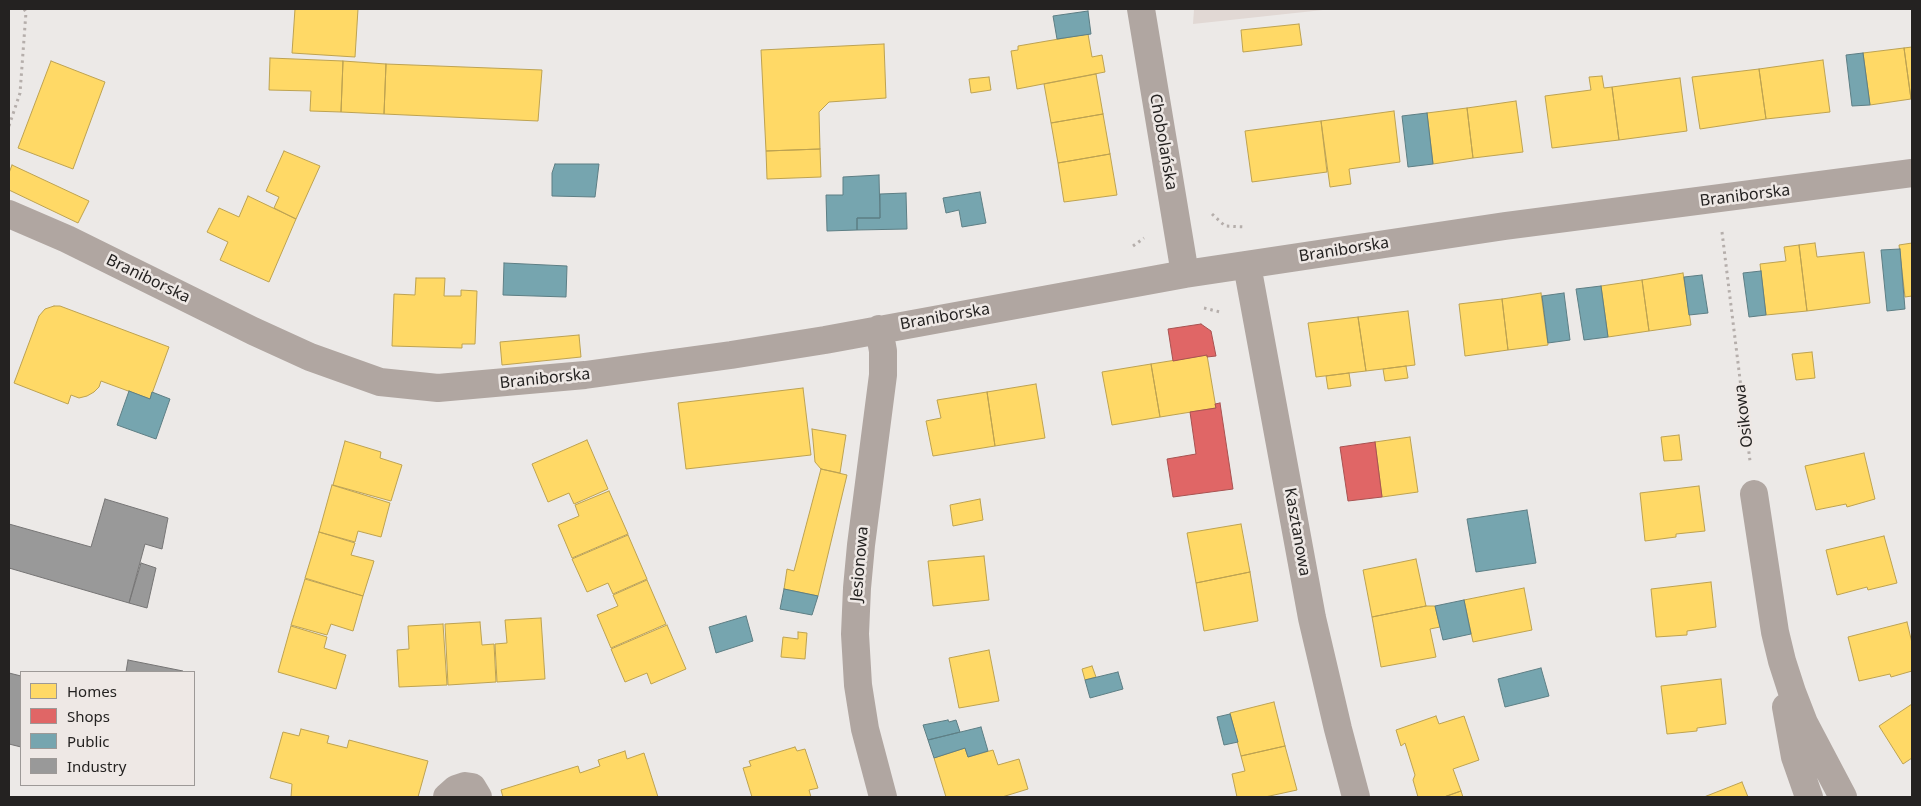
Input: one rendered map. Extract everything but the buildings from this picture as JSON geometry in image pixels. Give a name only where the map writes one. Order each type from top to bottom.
[{"type":"street","name":"Chobolańska","points":[[1141,9],[1185,274]]},
{"type":"street","name":"Braniborska","points":[[9,214],[67,239],[253,332],[310,357],[380,382],[438,388],[585,375],[825,340],[1185,274],[1505,226],[1912,174]]},
{"type":"street","name":"Kasztanowa","points":[[1247,265],[1312,618],[1356,797]]},
{"type":"street","name":"Jesionowa","points":[[879,329],[883,351],[883,375],[861,545],[855,634],[858,685],[865,729],[883,797]]},
{"type":"street","points":[[1754,494],[1795,757],[1809,797]]},
{"type":"street","points":[[1775,632],[1792,692],[1804,724],[1844,797]]},
{"type":"street","points":[[447,797],[456,788],[465,786],[472,787],[478,797]]},
{"type":"path","points":[[9,126],[20,93],[26,12],[24,9]]},
{"type":"path","name":"Osikowa","points":[[1718,200],[1754,494]]},
{"type":"path","points":[[1208,209],[1225,226],[1243,228],[1252,226]]},
{"type":"path","points":[[1126,250],[1137,244],[1148,232]]},
{"type":"path","points":[[1200,307],[1226,315],[1236,323],[1257,319]]},
{"type":"shaded area","points":[[1194,9],[1332,9],[1193,24]]}]
